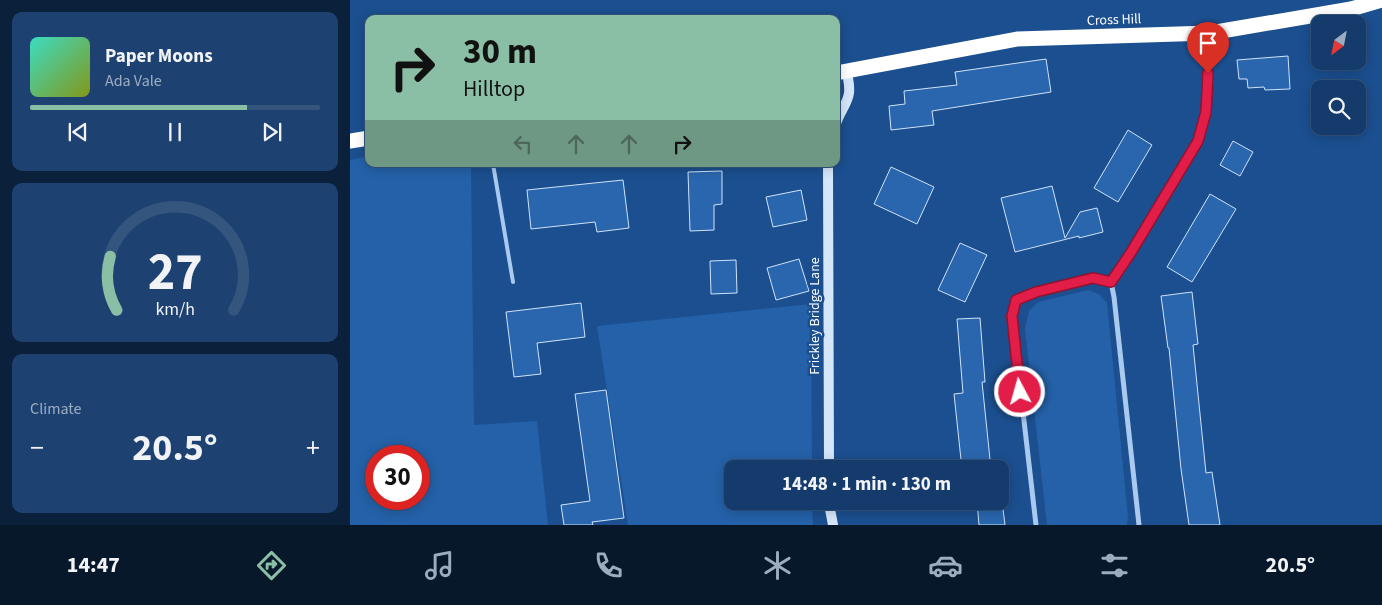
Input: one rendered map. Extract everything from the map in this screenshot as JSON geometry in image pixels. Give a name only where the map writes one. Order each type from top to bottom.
[{"type":"highway","name":"Cross Hill","points":[[842,72],[1017,39],[1210,33],[1350,4],[1377,1]]},
{"type":"highway","points":[[350,141],[365,139]]},
{"type":"street","points":[[1139,525],[1111,282],[1198,141],[1206,112],[1210,33]]},
{"type":"street","points":[[840,113],[849,95],[850,86],[842,72]]},
{"type":"street","name":"Frickley Bridge Lane","points":[[828,167],[829,460]]},
{"type":"street","points":[[1036,525],[1012,316],[1016,300],[1036,292],[1093,278],[1111,282]]},
{"type":"street","points":[[830,510],[833,525]]},
{"type":"lane","points":[[494,167],[513,282]]},
{"type":"shaded area","points":[[365,157],[365,167],[471,167],[474,425],[537,421],[548,525],[350,525],[350,160]]},
{"type":"shaded area","points":[[1088,290],[1099,294],[1107,303],[1128,517],[1127,525],[1047,525],[1025,329],[1029,311],[1038,302]]},
{"type":"shaded area","points":[[811,304],[812,460],[724,460],[724,510],[812,510],[813,525],[628,525],[597,326]]},
{"type":"building","points":[[1288,56],[1290,89],[1265,90],[1264,87],[1248,88],[1247,79],[1239,79],[1237,60]]},
{"type":"building","points":[[1046,59],[1051,92],[932,111],[934,125],[891,130],[889,106],[905,104],[904,91],[957,85],[955,72]]},
{"type":"building","points":[[1128,130],[1152,145],[1118,202],[1094,188]]},
{"type":"building","points":[[1233,141],[1253,152],[1240,176],[1220,165]]},
{"type":"building","points":[[891,167],[934,187],[917,224],[874,204]]},
{"type":"building","points":[[722,171],[722,204],[714,205],[714,230],[690,231],[688,172]]},
{"type":"building","points":[[623,180],[629,228],[597,232],[595,222],[531,229],[527,190]]},
{"type":"building","points":[[1052,186],[1065,238],[1080,212],[1097,208],[1103,232],[1015,252],[1001,198]]},
{"type":"building","points":[[801,190],[807,220],[773,227],[766,197]]},
{"type":"building","points":[[1210,194],[1236,209],[1192,282],[1167,267]]},
{"type":"building","points":[[960,243],[987,255],[965,302],[938,290]]},
{"type":"building","points":[[799,259],[809,291],[776,300],[767,268]]},
{"type":"building","points":[[736,260],[737,293],[711,294],[710,261]]},
{"type":"building","points":[[1192,292],[1198,344],[1193,345],[1206,473],[1212,472],[1220,525],[1189,525],[1181,469],[1169,348],[1161,296]]},
{"type":"building","points":[[581,303],[585,337],[537,343],[541,374],[514,377],[506,312]]},
{"type":"building","points":[[980,318],[985,382],[982,382],[990,460],[961,460],[954,394],[963,393],[957,319]]},
{"type":"building","points":[[606,390],[624,518],[592,522],[593,525],[564,525],[561,505],[590,501],[575,394]]},
{"type":"building","points":[[978,510],[1003,510],[1005,525],[979,525]]},
{"type":"route","points":[[1020,392],[1012,316],[1016,300],[1036,292],[1093,278],[1111,282],[1198,141],[1206,112],[1208,73]]}]
